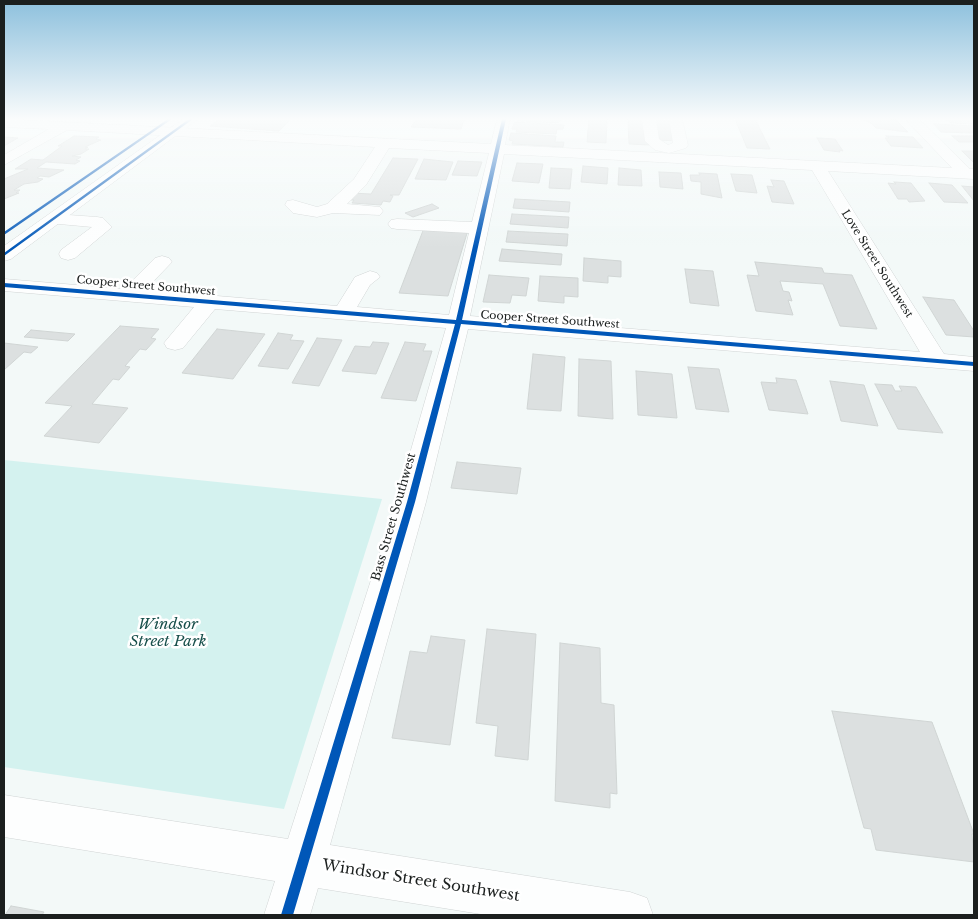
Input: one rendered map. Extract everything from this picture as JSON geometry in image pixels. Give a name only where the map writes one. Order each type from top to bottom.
[{"type":"street","points":[[4,234],[109,162]]},
{"type":"street","points":[[4,255],[127,162]]},
{"type":"street","points":[[293,205],[307,211],[327,211],[333,208],[360,182],[373,162]]},
{"type":"street","name":"Bass Street Southwest","points":[[287,915],[411,502],[458,324],[493,162]]},
{"type":"street","points":[[767,162],[970,174]]},
{"type":"street","points":[[957,162],[970,174]]},
{"type":"street","name":"Love Street Southwest","points":[[817,166],[937,361]]},
{"type":"street","points":[[333,208],[374,211]]},
{"type":"street","points":[[54,219],[97,222],[103,227],[68,254]]},
{"type":"street","points":[[397,224],[479,228]]},
{"type":"street","points":[[128,296],[162,262]]},
{"type":"street","points":[[342,314],[362,280],[370,277]]},
{"type":"street","name":"Cooper Street Southwest","points":[[4,285],[458,324],[974,364]]},
{"type":"street","points":[[175,343],[209,303]]},
{"type":"street","name":"Windsor Street Southwest","points":[[4,816],[630,915]]},
{"type":"green space","name":"Windsor Street Park","points":[[4,460],[382,499],[284,809],[4,767]]},
{"type":"building","points":[[26,162],[79,162],[75,164],[46,162],[37,168],[64,170],[49,177],[40,176],[37,178],[43,179],[38,182],[24,184],[14,190],[20,190],[16,193],[19,193],[4,199],[4,179],[28,169],[15,169]]},
{"type":"building","points":[[391,162],[416,162],[399,195],[390,195],[393,196],[390,202],[383,201],[381,205],[352,203],[354,200],[348,200],[352,193],[371,194]]},
{"type":"building","points":[[423,162],[453,162],[446,180],[415,179]]},
{"type":"building","points":[[458,162],[482,162],[477,176],[452,175]]},
{"type":"building","points":[[517,163],[543,164],[539,183],[512,181]]},
{"type":"building","points":[[583,166],[608,168],[607,184],[581,182]]},
{"type":"building","points":[[551,168],[572,169],[570,189],[549,188]]},
{"type":"building","points":[[619,168],[641,170],[642,186],[618,185]]},
{"type":"building","points":[[659,172],[681,173],[683,189],[660,187]]},
{"type":"building","points":[[699,173],[717,174],[722,198],[701,194],[701,182],[691,181],[690,175],[700,175]]},
{"type":"building","points":[[731,174],[752,175],[757,193],[736,191]]},
{"type":"building","points":[[771,180],[784,181],[794,204],[772,202],[767,186],[774,187]]},
{"type":"building","points":[[894,182],[911,183],[925,201],[909,202],[907,199],[898,199],[888,183],[896,184]]},
{"type":"building","points":[[929,183],[952,185],[968,203],[944,202]]},
{"type":"building","points":[[962,186],[974,187],[974,201]]},
{"type":"building","points":[[515,199],[570,202],[569,212],[513,208]]},
{"type":"building","points":[[432,204],[439,208],[413,217],[405,213]]},
{"type":"building","points":[[512,214],[569,217],[568,228],[510,224]]},
{"type":"building","points":[[424,228],[468,230],[448,296],[399,293]]},
{"type":"building","points":[[508,231],[568,234],[567,246],[506,242]]},
{"type":"building","points":[[502,249],[562,254],[561,265],[499,261]]},
{"type":"building","points":[[584,258],[621,261],[621,277],[608,276],[608,283],[583,281]]},
{"type":"building","points":[[755,262],[822,268],[824,273],[852,275],[877,329],[840,326],[823,284],[780,281],[783,291],[789,292],[792,301],[788,300],[793,315],[756,311],[747,275],[759,276]]},
{"type":"building","points":[[685,269],[713,271],[719,306],[690,303]]},
{"type":"building","points":[[489,275],[529,278],[526,296],[512,295],[510,303],[483,302]]},
{"type":"building","points":[[540,276],[578,278],[578,297],[564,296],[564,303],[538,301]]},
{"type":"building","points":[[923,297],[954,300],[974,331],[974,337],[946,335]]},
{"type":"building","points":[[120,326],[159,329],[151,338],[156,339],[146,350],[140,349],[125,366],[130,367],[119,380],[113,379],[92,404],[128,408],[99,443],[44,436],[72,406],[45,403]]},
{"type":"building","points":[[217,329],[265,334],[233,379],[182,373]]},
{"type":"building","points":[[31,330],[75,334],[68,341],[24,337]]},
{"type":"building","points":[[278,333],[293,335],[290,340],[304,341],[288,369],[258,366]]},
{"type":"building","points":[[317,338],[342,340],[319,386],[292,383]]},
{"type":"building","points":[[373,342],[389,343],[376,374],[342,371],[355,346],[370,347]]},
{"type":"building","points":[[405,342],[426,344],[423,351],[432,351],[416,401],[381,398]]},
{"type":"building","points":[[4,343],[38,347],[31,353],[24,352],[4,370]]},
{"type":"building","points":[[533,354],[565,357],[561,411],[527,409]]},
{"type":"building","points":[[579,359],[611,361],[613,419],[578,416]]},
{"type":"building","points":[[688,367],[719,369],[729,412],[696,409]]},
{"type":"building","points":[[636,371],[672,374],[677,418],[638,415]]},
{"type":"building","points":[[776,378],[796,380],[808,414],[769,410],[761,382],[777,383]]},
{"type":"building","points":[[830,381],[864,385],[878,426],[841,421]]},
{"type":"building","points":[[875,384],[892,385],[895,391],[902,391],[899,386],[916,387],[943,433],[898,429]]},
{"type":"building","points":[[457,462],[521,468],[517,494],[451,488]]},
{"type":"building","points":[[487,629],[536,634],[528,760],[495,756],[498,726],[476,723]]},
{"type":"building","points":[[431,636],[465,640],[450,745],[392,738],[410,651],[427,653]]},
{"type":"building","points":[[560,643],[600,648],[601,703],[614,705],[617,794],[610,793],[610,808],[555,801]]},
{"type":"building","points":[[832,711],[932,722],[974,834],[972,834],[974,862],[876,850],[871,829],[864,828]]},
{"type":"building","points":[[11,906],[44,912],[42,915],[5,915]]},
{"type":"cycle path","points":[[4,234],[109,162]]},
{"type":"cycle path","points":[[4,255],[133,162]]},
{"type":"cycle path","points":[[287,915],[411,502],[458,324],[494,162]]},
{"type":"cycle path","points":[[4,285],[974,364]]}]
